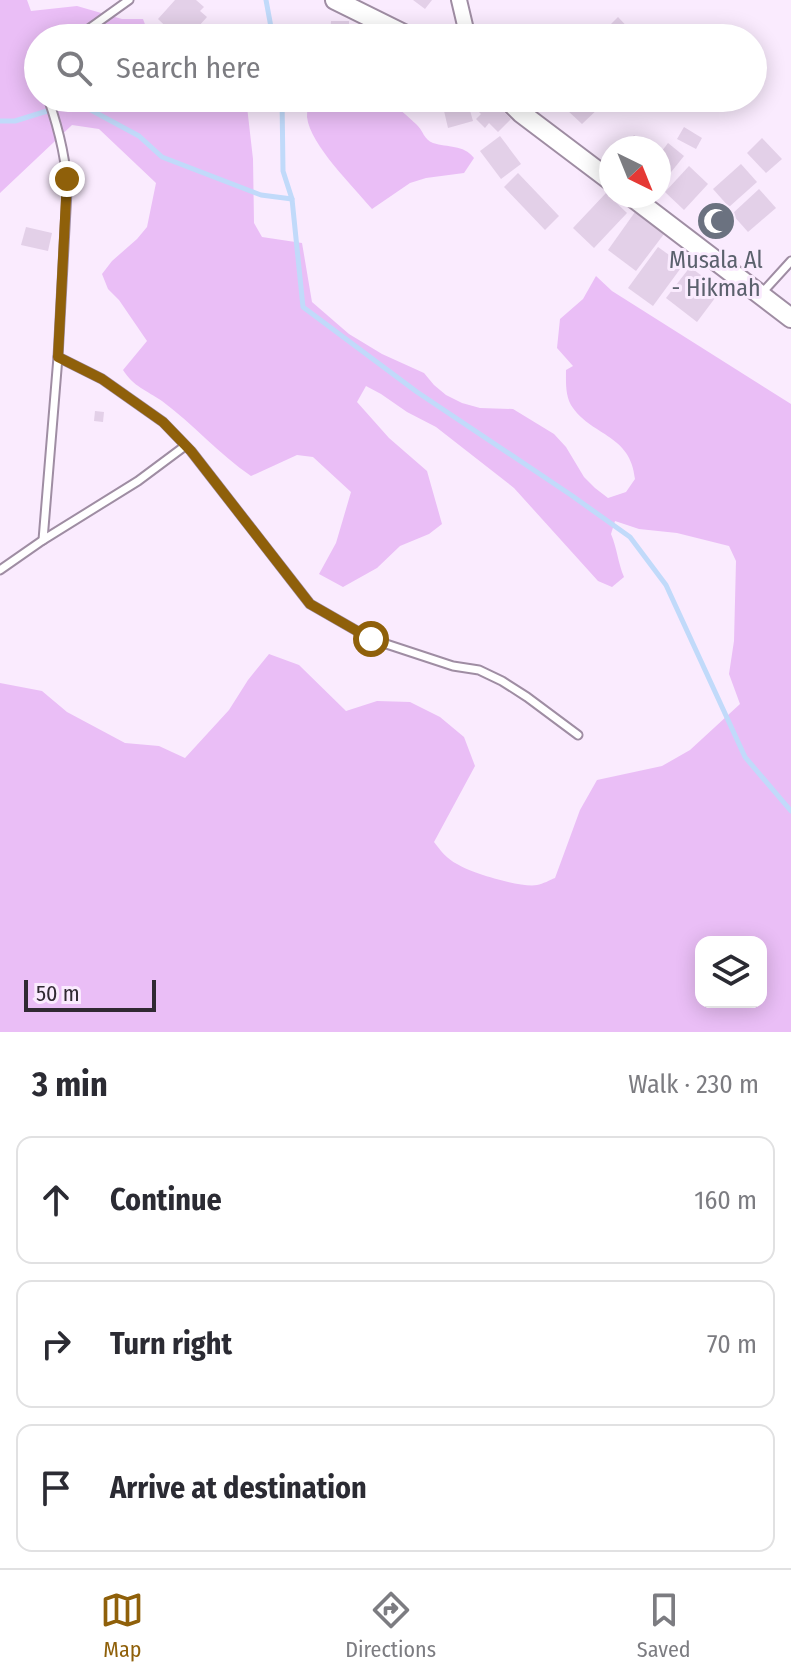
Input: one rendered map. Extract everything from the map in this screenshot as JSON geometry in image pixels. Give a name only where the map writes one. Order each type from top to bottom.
[{"type":"street","points":[[335,0],[384,24]]},
{"type":"street","points":[[459,0],[465,24]]},
{"type":"street","points":[[520,112],[599,172]]},
{"type":"street","points":[[647,208],[791,318]]},
{"type":"lane","points":[[96,24],[129,0]]},
{"type":"lane","points":[[43,540],[58,357],[67,179],[53,112]]},
{"type":"lane","points":[[761,294],[791,261]]},
{"type":"lane","points":[[58,357],[102,379],[163,422],[310,604],[371,639],[453,666],[479,670],[502,681],[578,735]]},
{"type":"lane","points":[[0,570],[138,481],[185,446]]},
{"type":"shaded area","points":[[0,0],[27,0],[31,11],[77,6],[122,19],[143,19],[145,24],[24,24],[24,112],[248,112],[253,159],[254,223],[262,237],[302,243],[312,302],[349,334],[382,354],[424,373],[446,395],[480,408],[513,409],[554,434],[566,447],[584,477],[608,498],[626,492],[635,479],[632,464],[619,445],[581,417],[570,404],[566,370],[573,366],[557,348],[560,319],[583,299],[596,276],[612,291],[791,404],[791,1032],[0,1032],[0,683],[42,691],[67,712],[125,743],[159,746],[185,758],[229,710],[269,654],[299,665],[346,711],[377,701],[410,702],[440,717],[464,737],[475,766],[434,842],[447,857],[464,868],[496,879],[530,885],[555,878],[580,810],[597,780],[662,766],[690,750],[740,704],[729,674],[734,641],[736,561],[729,546],[677,533],[639,529],[615,521],[611,534],[624,577],[612,587],[598,581],[514,488],[436,427],[366,386],[357,402],[389,438],[427,471],[442,524],[429,534],[400,546],[377,568],[343,587],[319,574],[336,543],[351,492],[313,457],[297,455],[251,476],[162,401],[136,384],[123,370],[147,341],[108,289],[102,274],[147,227],[156,183],[99,129],[72,125],[0,193]]},
{"type":"shaded area","points":[[308,112],[402,112],[430,142],[460,148],[474,158],[464,173],[410,183],[372,209],[316,140]]},
{"type":"building","points":[[175,0],[196,0],[204,7],[200,11],[207,17],[201,24],[163,24],[158,19]]},
{"type":"building","points":[[413,0],[432,0],[425,9]]},
{"type":"building","points":[[618,17],[625,24],[611,24]]},
{"type":"building","points":[[331,21],[349,21],[349,24],[331,24]]},
{"type":"building","points":[[444,112],[470,112],[473,121],[448,128]]},
{"type":"building","points":[[479,112],[504,112],[511,119],[498,132],[489,123],[485,128],[476,119],[481,114]]},
{"type":"building","points":[[569,112],[595,112],[582,124]]},
{"type":"building","points":[[684,127],[702,138],[696,149],[677,139]]},
{"type":"building","points":[[500,136],[521,164],[501,179],[480,151]]},
{"type":"building","points":[[762,138],[782,159],[766,173],[747,153]]},
{"type":"building","points":[[671,145],[684,156],[671,172]]},
{"type":"building","points":[[741,164],[757,182],[729,207],[713,189]]},
{"type":"building","points":[[689,166],[708,184],[684,210],[671,198],[671,186]]},
{"type":"building","points":[[518,173],[559,216],[545,230],[504,187]]},
{"type":"building","points":[[759,189],[776,208],[748,232],[732,214]]},
{"type":"building","points":[[599,200],[599,208],[622,208],[627,213],[594,248],[573,228]]},
{"type":"building","name":"Musala Al - Hikmah","points":[[722,207],[731,224],[710,235],[701,218]]},
{"type":"building","points":[[635,212],[664,234],[636,271],[608,250]]},
{"type":"building","points":[[26,227],[52,233],[48,251],[21,245]]},
{"type":"building","points":[[658,247],[683,265],[653,306],[628,288]]},
{"type":"building","points":[[690,267],[721,290],[697,322],[666,298]]},
{"type":"building","points":[[95,411],[104,412],[103,422],[94,421]]},
{"type":"waterway","points":[[266,0],[270,24]]},
{"type":"waterway","points":[[0,121],[15,121],[44,112]]},
{"type":"waterway","points":[[95,112],[139,136],[162,157],[261,195],[292,199]]},
{"type":"waterway","points":[[282,112],[283,171],[292,199],[303,307],[417,392],[630,537],[666,585],[745,757],[791,811]]},
{"type":"place","name":"Musala Al - Hikmah","points":[[716,221]]},
{"type":"route","points":[[67,179],[58,357],[102,379],[163,422],[191,451],[310,604],[371,639]]}]
